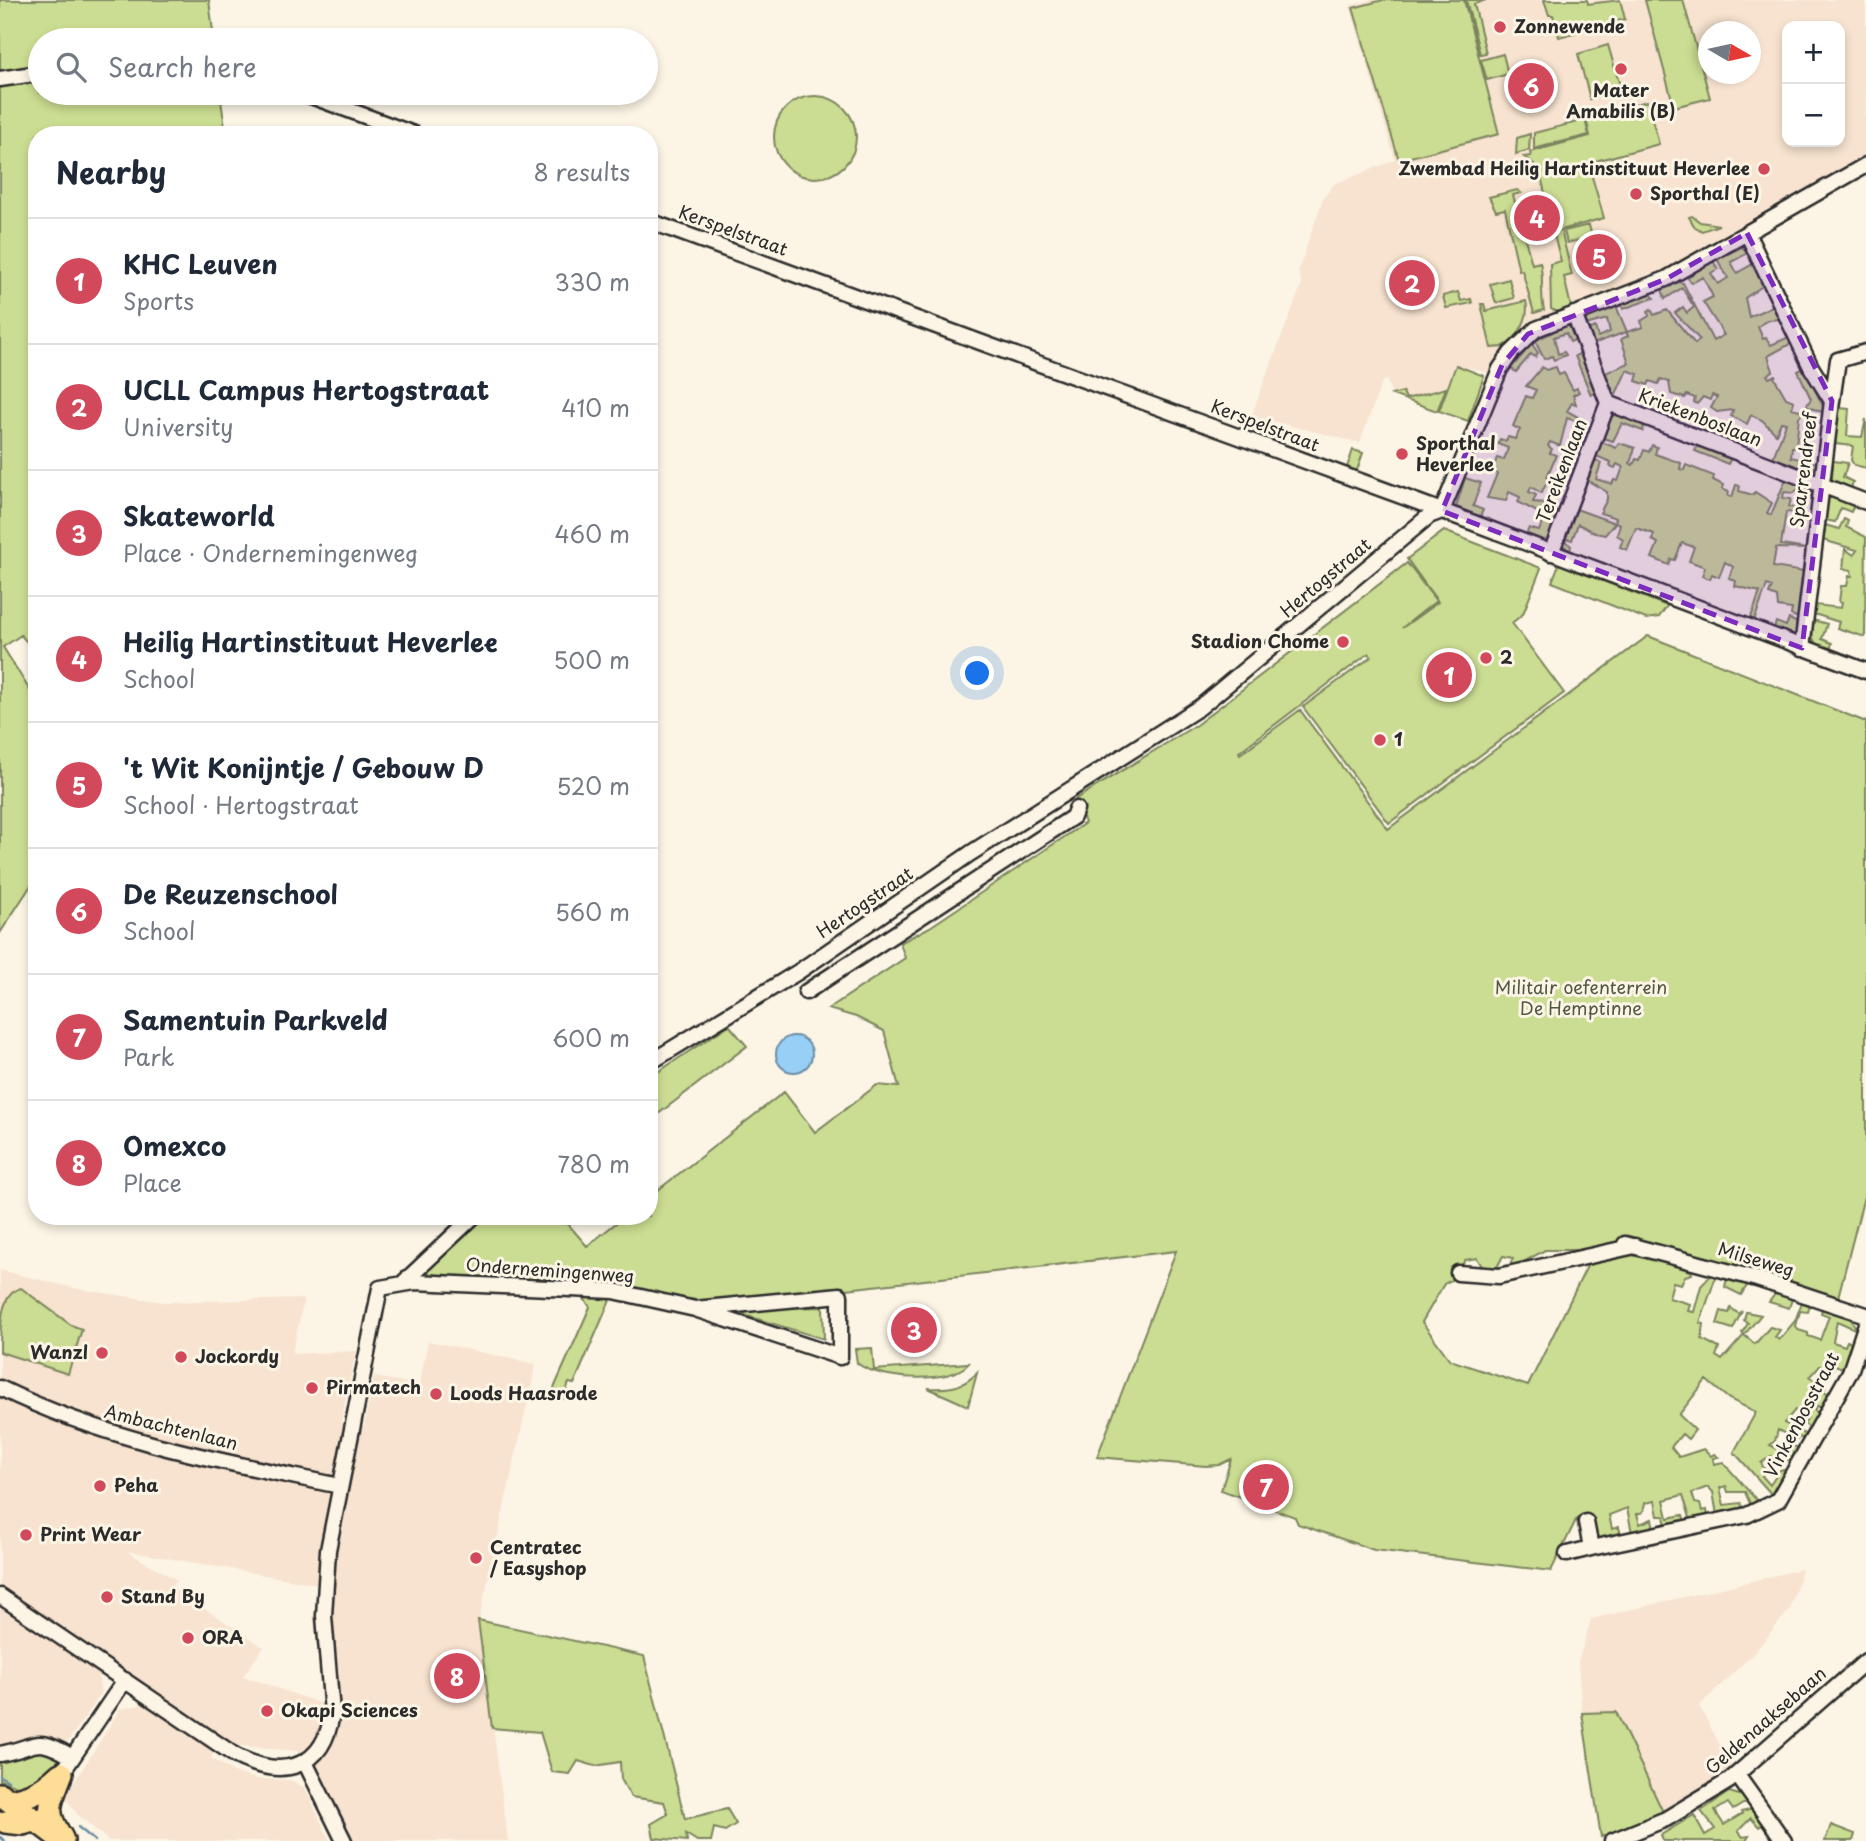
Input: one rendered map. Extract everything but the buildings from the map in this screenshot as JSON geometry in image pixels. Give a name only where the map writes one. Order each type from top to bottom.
[{"type":"highway","points":[[3,1809],[42,1791],[67,1765]]},
{"type":"highway","points":[[38,1823],[67,1765]]},
{"type":"highway","points":[[3,1809],[38,1823],[64,1841]]},
{"type":"street","points":[[0,79],[28,75]]},
{"type":"street","points":[[335,105],[392,126]]},
{"type":"street","points":[[1442,511],[1502,365],[1536,329],[1666,279],[1866,164]]},
{"type":"street","name":"Kerspelstraat","points":[[658,224],[1442,511],[1866,671]]},
{"type":"street","name":"Sparrendreef","points":[[1747,233],[1811,367],[1832,401],[1802,648]]},
{"type":"street","points":[[1574,314],[1608,403]]},
{"type":"street","points":[[1811,367],[1866,352]]},
{"type":"street","points":[[1832,401],[1838,360]]},
{"type":"street","name":"Kriekenboslaan","points":[[1608,403],[1866,502]]},
{"type":"street","name":"Tereikenlaan","points":[[1551,553],[1608,403]]},
{"type":"street","name":"Hertogstraat","points":[[658,1057],[797,972],[971,853],[1200,707],[1429,516],[1442,511]]},
{"type":"street","points":[[806,992],[1073,817],[1076,810]]},
{"type":"street","points":[[0,1596],[246,1761],[264,1769],[278,1770],[304,1762],[325,1740],[332,1713],[324,1616],[328,1550],[380,1288],[402,1284],[464,1225]]},
{"type":"street","name":"Milseweg","points":[[1458,1273],[1499,1276],[1630,1245],[1757,1279],[1866,1315]]},
{"type":"street","name":"Ondernemingenweg","points":[[402,1284],[614,1291],[695,1309],[841,1357],[839,1295],[695,1309]]},
{"type":"street","name":"Vinkenbosstraat","points":[[1567,1554],[1747,1515],[1779,1500],[1850,1372],[1866,1324]]},
{"type":"street","name":"Ambachtenlaan","points":[[0,1388],[70,1420],[128,1440],[340,1486]]},
{"type":"street","points":[[1586,1522],[1591,1548]]},
{"type":"street","name":"Geldenaaksebaan","points":[[1612,1841],[1682,1811],[1737,1775],[1866,1661]]},
{"type":"street","points":[[0,1754],[37,1742],[51,1744],[67,1765],[125,1680]]},
{"type":"street","points":[[304,1762],[344,1841]]},
{"type":"street","points":[[1737,1775],[1784,1841]]},
{"type":"highlighted area","points":[[1747,233],[1832,401],[1802,648],[1442,511],[1502,365],[1528,334],[1666,279]]},
{"type":"shaded area","points":[[1370,0],[1866,0],[1866,158],[1654,277],[1530,321],[1503,353],[1492,374],[1455,364],[1437,412],[1392,395],[1387,380],[1382,381],[1360,443],[1251,416],[1302,284],[1298,271],[1323,199],[1334,184],[1395,160],[1350,6]]},
{"type":"shaded area","points":[[0,1270],[78,1289],[163,1302],[304,1299],[292,1354],[356,1351],[341,1422],[364,1427],[374,1377],[419,1385],[428,1341],[536,1364],[479,1620],[508,1841],[348,1841],[341,1830],[331,1795],[305,1763],[306,1790],[330,1841],[109,1841],[77,1814],[65,1797],[120,1709],[141,1705],[125,1680],[98,1676],[101,1694],[67,1743],[0,1754]],"holes":[[[126,1551],[317,1584],[314,1618],[322,1704],[243,1676],[264,1647],[172,1588],[177,1580]],[[218,1744],[297,1751],[305,1762],[305,1788],[291,1780],[257,1779],[236,1773],[211,1758]]]},
{"type":"shaded area","points":[[1802,1569],[1790,1609],[1755,1652],[1699,1706],[1732,1767],[1663,1812],[1616,1712],[1582,1713],[1578,1662],[1591,1619]]},
{"type":"green space","points":[[0,0],[209,0],[212,28],[28,28],[28,105],[222,105],[225,126],[28,126],[28,643],[21,635],[3,647],[28,687],[28,890],[0,933]]},
{"type":"green space","points":[[1383,0],[1464,0],[1499,134],[1399,160],[1353,8]]},
{"type":"green space","points":[[1466,0],[1486,0],[1474,4],[1486,53],[1480,54]]},
{"type":"green space","points":[[1544,0],[1587,0],[1588,4],[1620,0],[1625,19],[1559,37],[1553,15],[1549,15]]},
{"type":"green space","points":[[1645,0],[1683,0],[1698,54],[1698,84],[1706,84],[1710,98],[1674,107]]},
{"type":"green space","points":[[1608,45],[1621,89],[1590,99],[1578,54]]},
{"type":"green space","points":[[1503,54],[1508,74],[1487,80],[1481,60]]},
{"type":"green space","points":[[815,96],[831,100],[844,108],[852,121],[856,137],[852,153],[844,166],[831,174],[815,178],[799,174],[786,166],[778,153],[774,137],[778,121],[786,108],[799,100]]},
{"type":"green space","points":[[1647,101],[1659,144],[1588,163],[1604,218],[1561,230],[1572,275],[1564,277],[1571,307],[1558,312],[1551,309],[1550,264],[1561,261],[1543,196],[1545,194],[1542,180],[1536,181],[1534,164],[1524,157],[1531,156],[1530,152],[1590,136],[1586,118]]},
{"type":"green space","points":[[1585,120],[1589,135],[1557,143],[1556,141],[1534,149],[1534,133]]},
{"type":"green space","points":[[1530,134],[1529,150],[1516,154],[1517,138]]},
{"type":"green space","points":[[1517,190],[1521,193],[1513,195],[1532,264],[1540,262],[1541,268],[1544,310],[1534,313],[1522,270],[1519,271],[1505,209],[1496,211],[1489,197]]},
{"type":"green space","points":[[1692,216],[1700,222],[1719,225],[1702,231],[1694,226],[1689,217]]},
{"type":"green space","points":[[1589,225],[1592,237],[1567,243],[1564,231]]},
{"type":"green space","points":[[1742,247],[1748,253],[1731,262],[1737,273],[1753,264],[1764,285],[1745,298],[1749,317],[1774,305],[1780,319],[1767,320],[1758,327],[1763,339],[1766,338],[1771,345],[1789,337],[1792,343],[1768,356],[1773,371],[1767,375],[1769,378],[1776,375],[1774,377],[1786,398],[1794,401],[1792,408],[1804,411],[1799,417],[1796,447],[1792,447],[1791,457],[1800,459],[1800,463],[1818,462],[1817,472],[1813,474],[1773,458],[1786,423],[1781,422],[1776,434],[1762,420],[1751,415],[1747,424],[1731,416],[1733,410],[1717,412],[1711,408],[1717,397],[1712,395],[1710,400],[1703,397],[1697,404],[1694,402],[1695,398],[1671,394],[1669,382],[1661,379],[1658,384],[1650,381],[1648,385],[1636,381],[1638,374],[1627,370],[1615,396],[1605,373],[1629,363],[1621,339],[1628,336],[1626,332],[1593,344],[1588,330],[1595,327],[1598,337],[1610,332],[1607,319],[1586,325],[1585,322],[1587,317],[1616,306],[1627,332],[1643,327],[1641,321],[1649,316],[1648,311],[1651,309],[1654,315],[1667,310],[1695,344],[1700,340],[1675,313],[1683,307],[1687,313],[1694,307],[1682,288],[1665,299],[1662,289],[1676,282],[1683,283],[1713,341],[1724,335],[1703,302],[1713,297],[1703,277],[1691,283],[1687,276],[1713,261],[1718,269],[1711,273],[1718,284],[1728,278],[1717,259]]},
{"type":"green space","points":[[1509,279],[1514,298],[1496,303],[1490,284]]},
{"type":"green space","points":[[1458,292],[1461,301],[1471,299],[1472,303],[1446,308],[1443,296]]},
{"type":"green space","points":[[1650,292],[1654,298],[1623,309],[1621,303]]},
{"type":"green space","points":[[1526,301],[1525,320],[1518,333],[1508,344],[1491,348],[1481,304],[1484,304],[1486,311]]},
{"type":"green space","points":[[1566,325],[1571,327],[1576,340],[1570,342],[1566,333],[1554,337],[1558,354],[1564,352],[1566,355],[1554,360],[1552,356],[1544,359],[1535,341]]},
{"type":"green space","points":[[1532,344],[1538,353],[1535,357],[1531,354],[1516,372],[1511,368]]},
{"type":"green space","points":[[1581,353],[1597,392],[1591,395],[1575,356]]},
{"type":"green space","points":[[1456,365],[1484,376],[1468,421],[1439,411]]},
{"type":"green space","points":[[1542,367],[1546,370],[1556,367],[1559,375],[1564,373],[1573,390],[1577,388],[1579,392],[1573,395],[1576,404],[1572,403],[1567,411],[1578,417],[1576,421],[1567,418],[1560,446],[1550,442],[1548,446],[1552,449],[1550,453],[1556,455],[1547,477],[1553,480],[1552,484],[1547,483],[1541,493],[1531,487],[1529,492],[1536,495],[1533,502],[1545,503],[1544,507],[1559,513],[1549,539],[1544,541],[1526,534],[1529,528],[1539,531],[1545,516],[1518,502],[1520,497],[1509,492],[1506,501],[1487,498],[1497,474],[1492,471],[1497,458],[1504,460],[1508,448],[1498,444],[1500,439],[1515,439],[1520,430],[1513,426],[1526,396],[1532,398],[1536,390],[1526,386]]},
{"type":"green space","points":[[1804,368],[1824,413],[1806,406],[1811,399],[1798,371]]},
{"type":"green space","points":[[1446,388],[1437,411],[1392,395],[1403,392],[1406,399]]},
{"type":"green space","points":[[1839,408],[1849,409],[1847,436],[1862,437],[1866,419],[1866,468],[1854,465],[1851,460],[1853,446],[1835,444]]},
{"type":"green space","points":[[1617,414],[1644,424],[1643,431],[1622,423],[1613,441],[1603,438],[1611,417]]},
{"type":"green space","points":[[1602,442],[1616,448],[1619,443],[1635,448],[1630,463],[1633,465],[1636,459],[1640,460],[1644,450],[1649,452],[1652,445],[1657,447],[1655,454],[1681,463],[1680,469],[1684,470],[1686,465],[1714,476],[1713,480],[1729,492],[1728,496],[1732,497],[1736,485],[1740,486],[1739,491],[1753,495],[1755,492],[1772,503],[1767,513],[1771,515],[1786,479],[1812,489],[1813,497],[1797,490],[1794,493],[1784,492],[1783,498],[1791,499],[1789,507],[1795,508],[1795,513],[1786,512],[1781,545],[1807,549],[1776,548],[1773,567],[1804,572],[1799,618],[1791,615],[1792,609],[1778,607],[1777,597],[1769,594],[1772,587],[1767,585],[1754,621],[1750,620],[1760,592],[1735,586],[1736,581],[1729,578],[1733,567],[1725,562],[1719,577],[1712,574],[1710,579],[1702,576],[1705,567],[1689,561],[1694,547],[1682,543],[1675,560],[1671,559],[1669,565],[1652,558],[1658,543],[1652,540],[1654,534],[1636,528],[1627,550],[1620,547],[1623,539],[1617,535],[1620,524],[1615,522],[1616,518],[1600,513],[1607,499],[1607,492],[1587,480],[1595,460],[1601,463],[1596,479],[1612,484],[1614,480],[1618,481],[1623,467],[1617,464],[1615,468],[1610,466],[1611,462],[1596,456]]},
{"type":"green space","points":[[1698,445],[1731,458],[1728,464],[1695,451]]},
{"type":"green space","points":[[1353,450],[1363,453],[1356,473],[1346,470]]},
{"type":"green space","points":[[1833,461],[1848,463],[1843,477],[1853,482],[1851,488],[1832,480]]},
{"type":"green space","points":[[1465,478],[1481,483],[1473,506],[1483,510],[1480,517],[1456,507]]},
{"type":"green space","points":[[1832,497],[1854,505],[1851,512],[1841,508],[1835,522],[1825,520],[1828,499]]},
{"type":"green space","points":[[1576,509],[1615,523],[1605,535],[1578,524],[1572,540],[1566,538],[1565,541],[1571,546],[1570,551],[1563,545]]},
{"type":"green space","points":[[1844,519],[1848,521],[1846,527],[1866,537],[1865,637],[1837,628],[1839,622],[1814,614],[1815,605],[1841,608],[1841,586],[1847,586],[1849,576],[1852,576],[1851,570],[1843,569],[1845,549],[1854,555],[1857,550],[1823,540],[1825,525],[1839,529]]},
{"type":"green space","name":"Militair oefenterrein De Hemptinne","points":[[1444,531],[1541,568],[1523,614],[1512,623],[1564,693],[1389,823],[1303,707],[1371,657],[1369,653],[1239,752],[1240,754],[1300,710],[1388,829],[1648,636],[1866,722],[1866,1189],[1837,1301],[1658,1253],[1656,1260],[1691,1271],[1692,1274],[1685,1276],[1681,1284],[1673,1282],[1669,1298],[1690,1304],[1688,1311],[1694,1312],[1701,1286],[1711,1275],[1716,1276],[1700,1323],[1704,1324],[1702,1339],[1719,1348],[1716,1356],[1722,1360],[1744,1335],[1755,1344],[1770,1327],[1780,1330],[1775,1337],[1779,1340],[1795,1321],[1802,1302],[1810,1305],[1808,1312],[1800,1311],[1796,1326],[1798,1330],[1808,1333],[1808,1336],[1820,1340],[1829,1316],[1821,1313],[1822,1309],[1850,1318],[1857,1330],[1837,1321],[1833,1342],[1845,1346],[1847,1341],[1853,1343],[1845,1369],[1835,1365],[1832,1370],[1820,1366],[1810,1377],[1826,1386],[1824,1391],[1831,1395],[1823,1408],[1817,1406],[1814,1410],[1820,1414],[1812,1429],[1804,1424],[1808,1417],[1795,1410],[1784,1423],[1808,1436],[1805,1440],[1799,1437],[1797,1440],[1778,1430],[1775,1441],[1770,1445],[1789,1455],[1794,1446],[1801,1449],[1793,1462],[1787,1459],[1784,1463],[1771,1456],[1761,1463],[1765,1470],[1762,1476],[1770,1485],[1781,1469],[1788,1472],[1773,1496],[1734,1452],[1756,1412],[1729,1399],[1706,1380],[1679,1415],[1695,1430],[1688,1439],[1682,1434],[1671,1447],[1679,1457],[1704,1449],[1711,1456],[1714,1454],[1718,1457],[1713,1458],[1714,1464],[1723,1462],[1761,1505],[1752,1508],[1745,1492],[1728,1492],[1726,1486],[1720,1488],[1724,1505],[1741,1503],[1743,1510],[1717,1515],[1713,1492],[1708,1487],[1692,1493],[1695,1503],[1700,1504],[1702,1511],[1707,1510],[1708,1517],[1691,1521],[1683,1495],[1664,1500],[1668,1518],[1683,1515],[1685,1522],[1666,1526],[1664,1516],[1658,1516],[1655,1501],[1645,1503],[1643,1512],[1637,1514],[1640,1524],[1652,1519],[1654,1529],[1632,1533],[1627,1508],[1609,1515],[1612,1529],[1619,1527],[1621,1536],[1600,1539],[1595,1533],[1591,1517],[1576,1520],[1551,1571],[1374,1550],[1298,1524],[1295,1517],[1221,1490],[1231,1459],[1219,1465],[1206,1466],[1097,1457],[1176,1251],[725,1303],[614,1291],[574,1384],[569,1383],[563,1399],[551,1395],[590,1307],[577,1289],[424,1275],[476,1225],[569,1225],[587,1246],[614,1225],[658,1225],[658,1190],[784,1092],[815,1132],[877,1085],[899,1087],[884,1031],[856,1017],[828,1009],[905,958],[900,943],[930,927],[1085,823],[1076,799],[1196,725],[1407,563],[1436,601],[1402,628],[1438,602],[1407,559]],"holes":[[[1545,1250],[1595,1250],[1528,1386],[1450,1360],[1422,1322],[1444,1284],[1453,1279],[1465,1260],[1477,1258],[1486,1273],[1495,1271],[1503,1256],[1513,1258],[1507,1271]]]},
{"type":"green space","points":[[1559,564],[1667,606],[1659,617],[1646,619],[1552,582]]},
{"type":"green space","points":[[1789,619],[1798,623],[1796,635],[1774,629],[1776,622],[1786,626]]},
{"type":"green space","points":[[1813,620],[1827,624],[1822,639],[1832,643],[1830,650],[1814,640]]},
{"type":"green space","points":[[729,1025],[747,1046],[658,1114],[658,1072]]},
{"type":"green space","points":[[1727,1278],[1748,1284],[1741,1295],[1725,1287]]},
{"type":"green space","points":[[21,1288],[71,1325],[82,1329],[68,1374],[0,1352],[5,1304],[14,1291]]},
{"type":"green space","points":[[1776,1293],[1792,1299],[1789,1308],[1769,1302]]},
{"type":"green space","points":[[823,1307],[824,1339],[744,1315],[748,1308]]},
{"type":"green space","points":[[1731,1308],[1739,1314],[1742,1311],[1733,1329],[1717,1324],[1721,1311],[1729,1313]]},
{"type":"green space","points":[[1746,1312],[1761,1315],[1744,1335],[1742,1333],[1748,1323],[1744,1320]]},
{"type":"green space","points":[[872,1348],[874,1370],[969,1363],[947,1375],[914,1378],[897,1376],[867,1369],[857,1363],[855,1349]]},
{"type":"green space","points":[[977,1373],[968,1406],[928,1388],[955,1386],[966,1382]]},
{"type":"green space","points":[[478,1620],[644,1656],[685,1819],[727,1809],[736,1824],[725,1831],[714,1828],[711,1841],[697,1841],[686,1834],[687,1841],[654,1838],[651,1824],[668,1814],[664,1802],[631,1797],[621,1779],[620,1762],[595,1766],[578,1761],[570,1774],[552,1772],[540,1732],[492,1728]]},
{"type":"green space","points":[[1616,1712],[1663,1812],[1601,1837],[1582,1713]]},
{"type":"green space","points":[[37,1742],[60,1757],[50,1775],[17,1786],[0,1780],[0,1754]]},
{"type":"green space","points":[[1729,1792],[1743,1796],[1750,1804],[1743,1804],[1733,1810],[1728,1803],[1715,1811],[1724,1825],[1742,1814],[1741,1812],[1754,1809],[1765,1823],[1759,1827],[1751,1818],[1738,1831],[1743,1837],[1749,1836],[1746,1841],[1663,1841],[1661,1835],[1694,1815],[1705,1835],[1715,1829],[1701,1811]]},
{"type":"green space","points":[[1831,1825],[1855,1834],[1853,1841],[1825,1841]]},
{"type":"water","points":[[794,1036],[807,1041],[812,1054],[807,1067],[794,1072],[781,1067],[776,1054],[781,1041]]},
{"type":"waterway","points":[[0,1776],[8,1781]]},
{"type":"waterway","points":[[78,1827],[95,1841]]},
{"type":"waterway","points":[[0,1837],[5,1841]]},
{"type":"place","name":"Zonnewende","points":[[1500,27]]},
{"type":"place","name":"Mater Amabilis (B)","points":[[1621,69]]},
{"type":"place","name":"De Reuzenschool","points":[[1531,86]]},
{"type":"place","name":"Zwembad Heilig Hartinstituut Heverlee","points":[[1764,169]]},
{"type":"place","name":"Sporthal (E)","points":[[1636,194]]},
{"type":"place","name":"Heilig Hartinstituut Heverlee","points":[[1537,218]]},
{"type":"place","name":"'t Wit Konijntje / Gebouw D","points":[[1599,257]]},
{"type":"place","name":"UCLL Campus Hertogstraat","points":[[1412,283]]},
{"type":"place","name":"Sporthal Heverlee","points":[[1402,454]]},
{"type":"place","name":"Stadion Chome","points":[[1343,642]]},
{"type":"place","name":"2","points":[[1486,658]]},
{"type":"place","name":"KHC Leuven","points":[[1449,675]]},
{"type":"place","name":"1","points":[[1380,740]]},
{"type":"place","name":"Skateworld","points":[[914,1330]]},
{"type":"place","name":"Wanzl","points":[[102,1353]]},
{"type":"place","name":"Jockordy","points":[[181,1357]]},
{"type":"place","name":"Pirmatech","points":[[312,1388]]},
{"type":"place","name":"Loods Haasrode","points":[[436,1394]]},
{"type":"place","name":"Peha","points":[[100,1486]]},
{"type":"place","name":"Samentuin Parkveld","points":[[1266,1487]]},
{"type":"place","name":"Print Wear","points":[[26,1535]]},
{"type":"place","name":"Centratec / Easyshop","points":[[476,1558]]},
{"type":"place","name":"Stand By","points":[[107,1597]]},
{"type":"place","name":"ORA","points":[[188,1638]]},
{"type":"place","name":"Omexco","points":[[457,1676]]},
{"type":"place","name":"Okapi Sciences","points":[[267,1711]]}]
